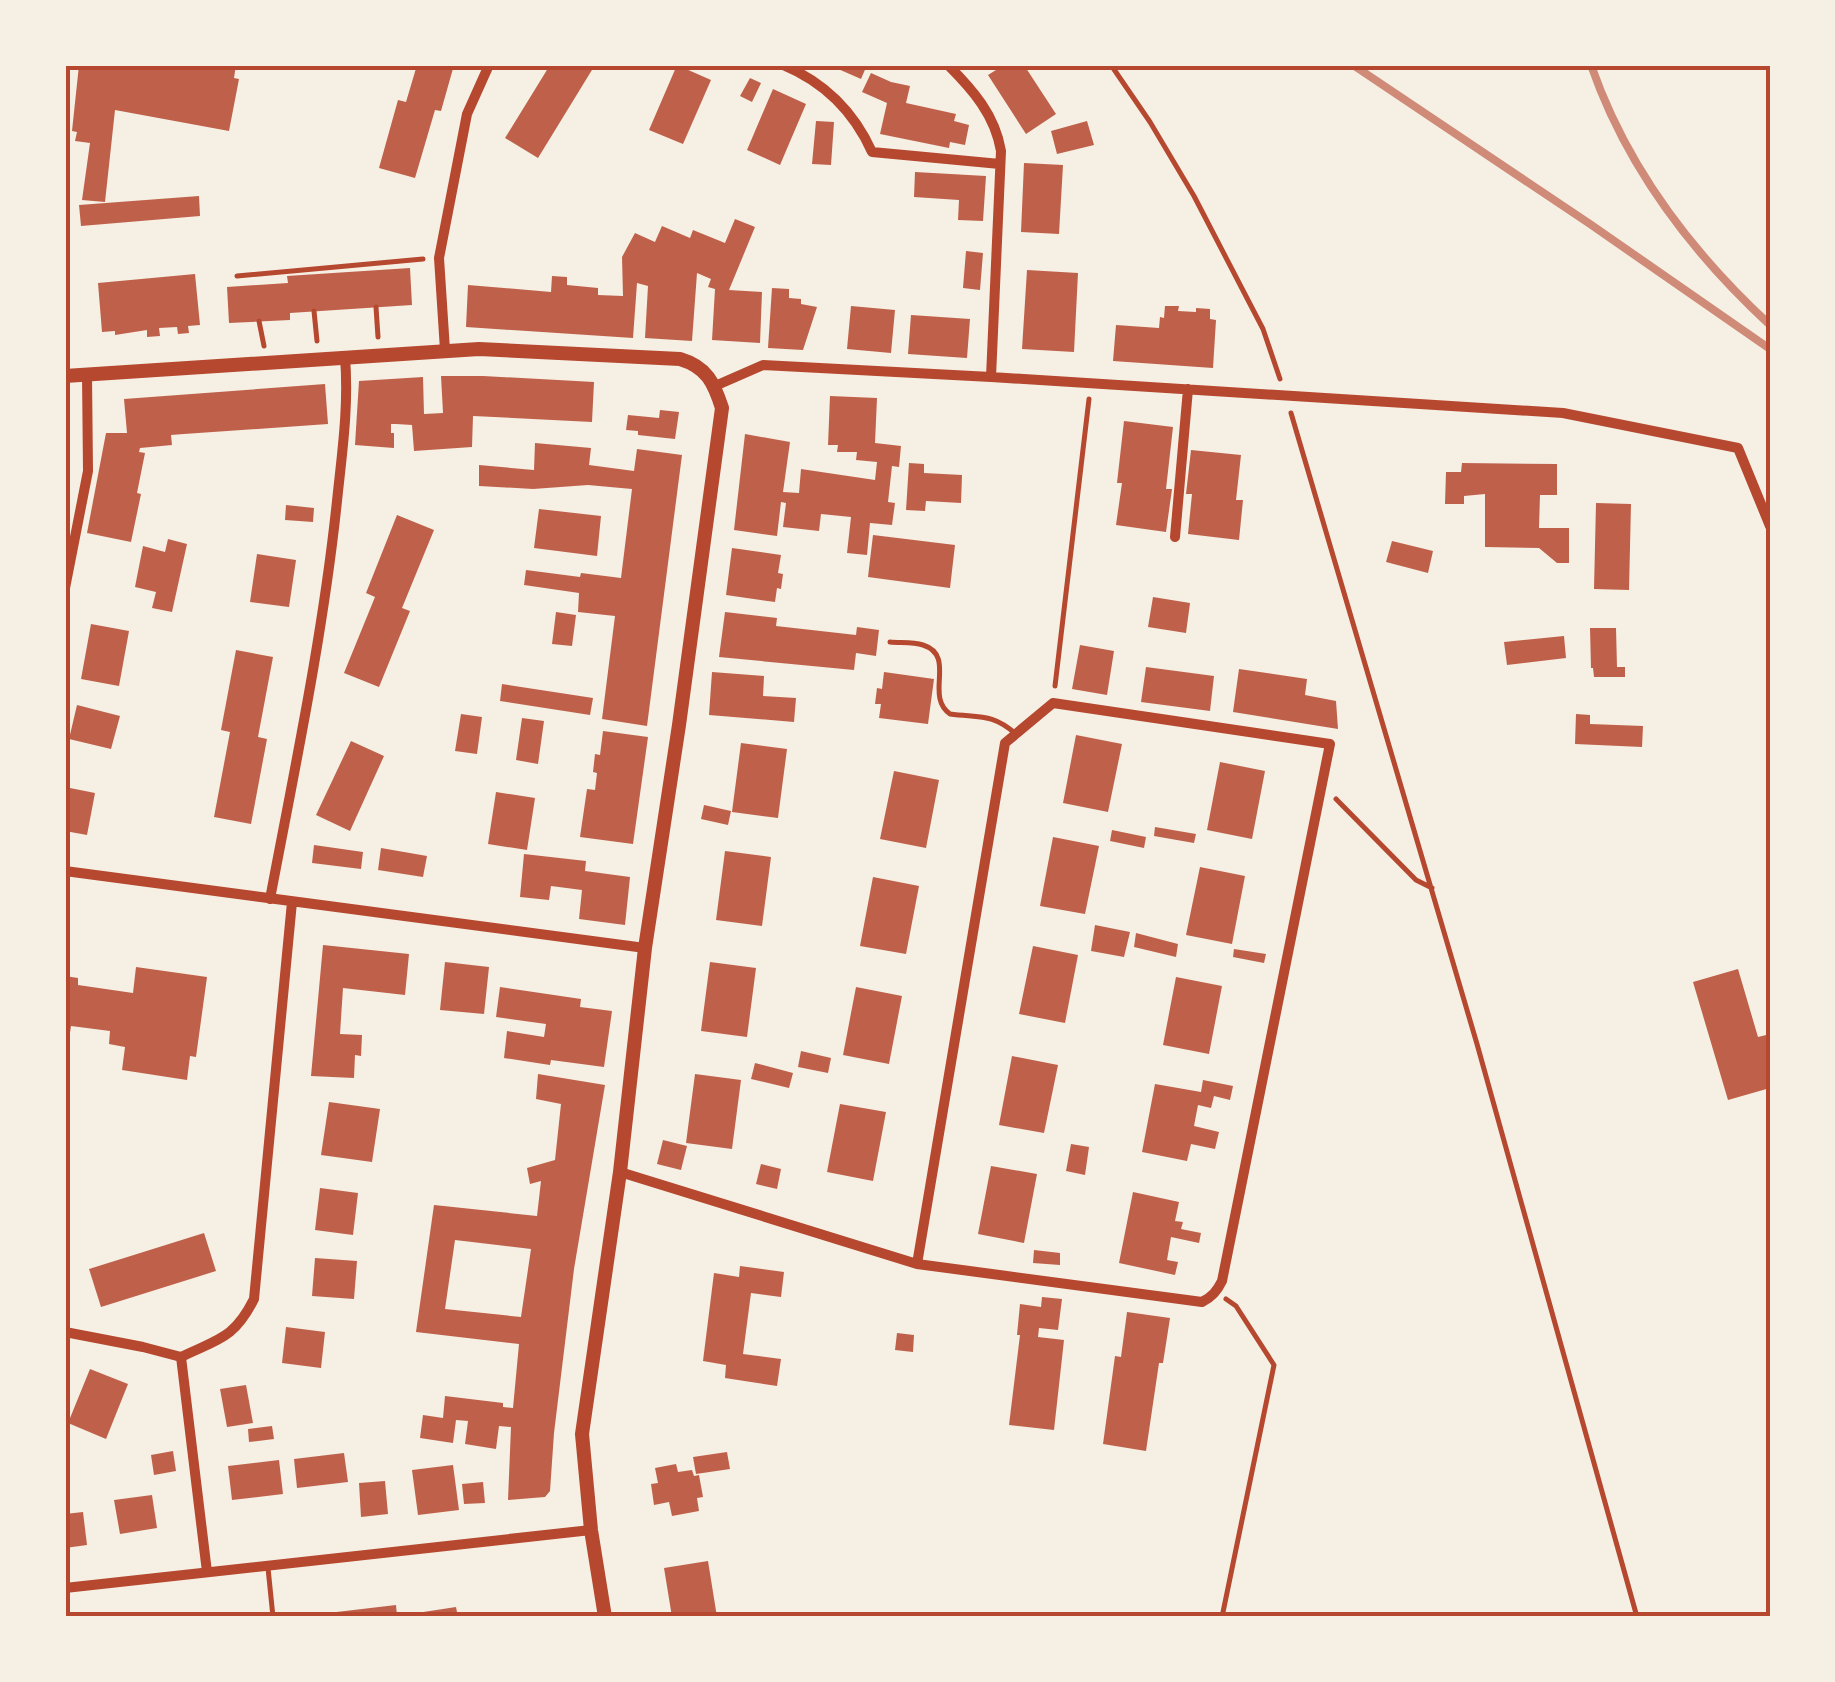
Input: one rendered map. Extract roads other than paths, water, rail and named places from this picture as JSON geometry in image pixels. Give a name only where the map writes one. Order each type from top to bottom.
[{"type":"street","points":[[444,350],[439,258],[468,114],[489,65]]},
{"type":"street","points":[[783,65],[819,84],[849,112],[872,152],[1000,164]]},
{"type":"street","points":[[948,65],[968,85],[998,134],[990,377]]},
{"type":"street","points":[[65,376],[479,349],[680,360],[701,368],[715,386],[722,408],[645,948],[620,1172],[582,1434],[590,1530],[605,1617]]},
{"type":"street","points":[[270,899],[330,562],[348,392],[345,357]]},
{"type":"street","points":[[715,386],[764,365],[1563,413],[1738,448],[1770,526]]},
{"type":"street","points":[[65,588],[88,471],[87,375]]},
{"type":"street","points":[[1176,537],[1188,389]]},
{"type":"street","points":[[620,1172],[917,1264],[1202,1302],[1214,1294],[1222,1281],[1330,744],[1052,704],[1006,743],[917,1264]]},
{"type":"street","points":[[65,871],[645,948]]},
{"type":"street","points":[[65,1332],[181,1357],[231,1333],[243,1320],[254,1299],[292,902]]},
{"type":"street","points":[[181,1357],[207,1572]]},
{"type":"street","points":[[65,1588],[590,1530]]},
{"type":"lane","points":[[890,642],[920,644],[934,652],[939,659],[939,702],[946,712],[994,718],[1016,734]]},
{"type":"lane","points":[[268,1565],[273,1617]]},
{"type":"railway","points":[[1353,65],[1770,349]]},
{"type":"railway","points":[[1591,65],[1623,138],[1664,206],[1714,268],[1770,325]]}]
